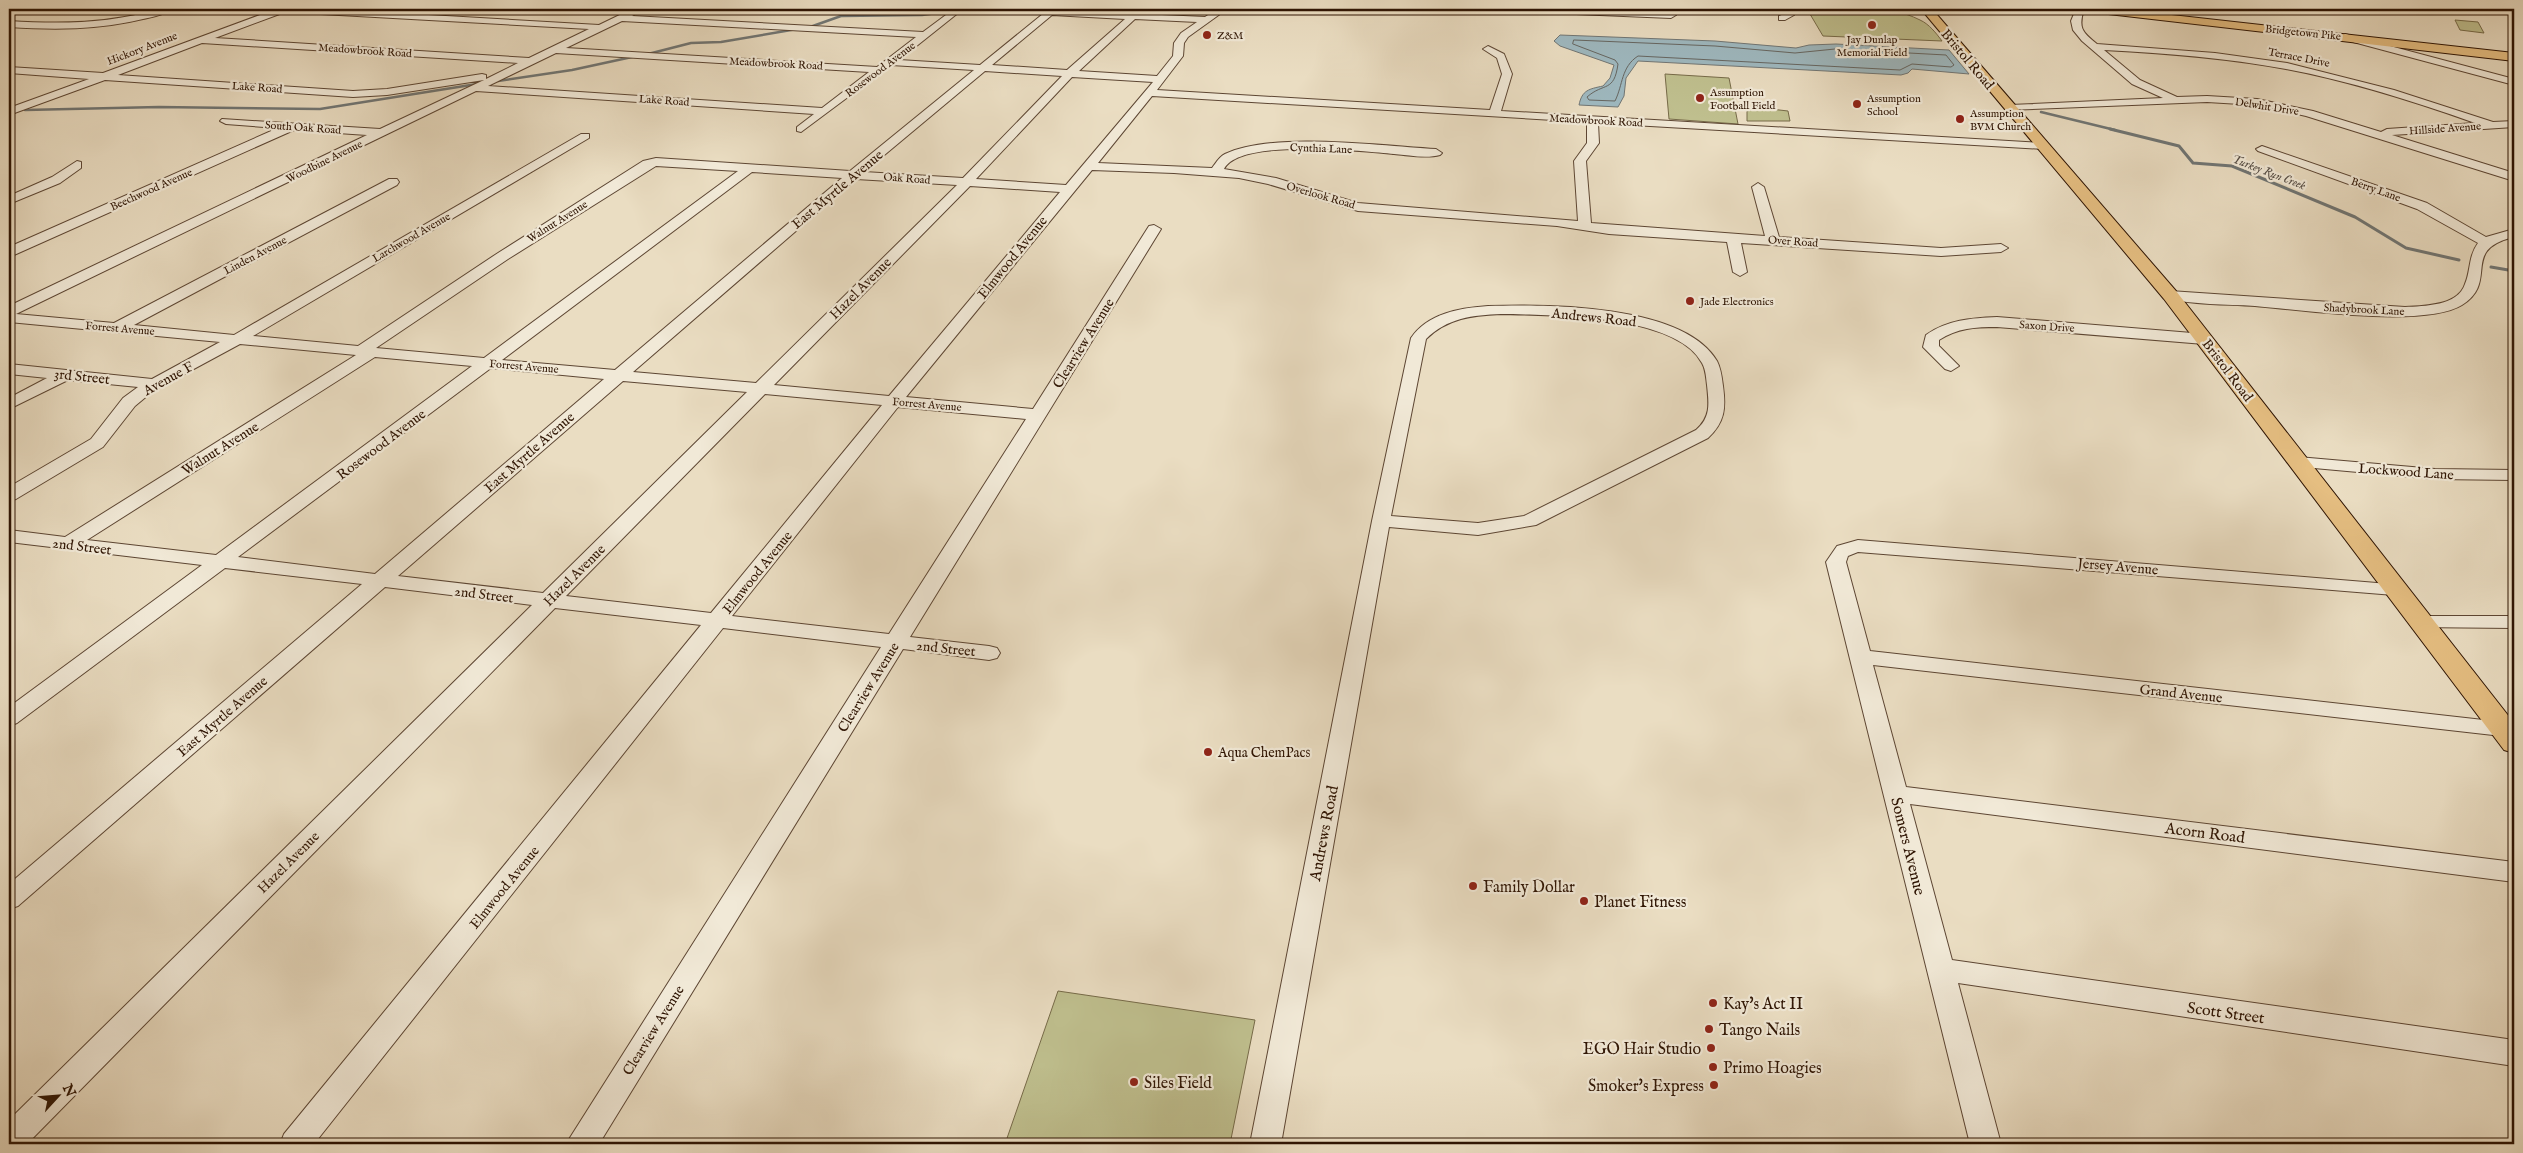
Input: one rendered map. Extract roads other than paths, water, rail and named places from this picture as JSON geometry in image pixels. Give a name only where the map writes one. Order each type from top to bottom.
[{"type":"main road","name":"Bristol Road","points":[[1926,9],[2170,295],[2508,736]]},
{"type":"main road","name":"Bridgetown Pike","points":[[2091,9],[2514,57]]},
{"type":"main road","points":[[2174,18],[2190,9]]},
{"type":"street","points":[[9,24],[66,28],[98,26],[131,20],[167,9]]},
{"type":"street","points":[[283,9],[600,27]]},
{"type":"street","name":"Hickory Avenue","points":[[9,112],[283,9]]},
{"type":"street","name":"Woodbine Avenue","points":[[9,312],[639,9]]},
{"type":"street","name":"Rosewood Avenue","points":[[801,129],[959,9]]},
{"type":"street","name":"Elmwood Avenue","points":[[294,1144],[894,401],[1154,86],[1178,56],[1179,43],[1184,35],[1223,9]]},
{"type":"street","points":[[1782,18],[1789,15],[1786,9]]},
{"type":"street","points":[[2080,9],[2076,21],[2078,30],[2095,47],[2136,82],[2178,101]]},
{"type":"street","points":[[1052,10],[1136,12],[1206,20]]},
{"type":"street","name":"East Myrtle Avenue","points":[[9,899],[618,375],[854,174],[1052,10]]},
{"type":"street","points":[[1576,11],[1668,12],[1674,25]]},
{"type":"street","name":"Hazel Avenue","points":[[9,1142],[966,183],[1070,73],[1136,12]]},
{"type":"street","points":[[620,18],[925,35]]},
{"type":"street","points":[[2345,37],[2514,82]]},
{"type":"street","name":"Meadowbrook Road","points":[[201,40],[530,61]]},
{"type":"street","points":[[2412,45],[2407,52],[2423,58]]},
{"type":"street","name":"Terrace Drive","points":[[2095,47],[2168,51],[2285,66],[2328,75],[2433,105],[2491,126]]},
{"type":"street","name":"Meadowbrook Road","points":[[554,50],[879,70]]},
{"type":"street","points":[[1488,50],[1501,56],[1507,74],[1494,114]]},
{"type":"street","name":"Meadowbrook Road","points":[[888,62],[1070,73],[1154,86],[1494,114],[2044,146]]},
{"type":"street","name":"Lake Road","points":[[9,70],[352,94],[387,92],[504,73]]},
{"type":"street","name":"Lake Road","points":[[474,88],[825,111]]},
{"type":"street","name":"Delwhit Drive","points":[[2010,108],[2225,100],[2271,104],[2310,113],[2514,177]]},
{"type":"street","points":[[1585,226],[1580,161],[1593,143],[1592,120]]},
{"type":"street","name":"South Oak Road","points":[[226,121],[381,133]]},
{"type":"street","name":"Hillside Avenue","points":[[2375,133],[2514,124]]},
{"type":"street","name":"Beechwood Avenue","points":[[9,252],[293,126]]},
{"type":"street","name":"Larchwood Avenue","points":[[238,339],[585,136]]},
{"type":"street","name":"Cynthia Lane","points":[[1216,174],[1221,163],[1230,156],[1264,148],[1322,147],[1436,153]]},
{"type":"street","name":"Berry Lane","points":[[2262,149],[2422,206],[2484,241]]},
{"type":"street","name":"Oak Road","points":[[656,162],[1068,189]]},
{"type":"street","name":"Walnut Avenue","points":[[67,544],[367,351],[503,256],[647,164],[656,162]]},
{"type":"street","points":[[9,200],[56,180],[76,165]]},
{"type":"street","name":"Overlook Road","points":[[1087,166],[1216,174],[1271,181],[1358,207],[1585,226]]},
{"type":"street","name":"Rosewood Avenue","points":[[9,718],[751,167]]},
{"type":"street","name":"Linden Avenue","points":[[117,328],[393,182]]},
{"type":"street","points":[[1758,187],[1773,240]]},
{"type":"street","name":"Over Road","points":[[1585,226],[1609,230],[1941,252],[2001,248]]},
{"type":"street","name":"Clearview Avenue","points":[[582,1144],[1154,229]]},
{"type":"street","points":[[2484,241],[2495,236],[2514,233]]},
{"type":"street","points":[[1733,237],[1740,272]]},
{"type":"street","name":"Shadybrook Lane","points":[[2170,295],[2376,311],[2439,307],[2462,299],[2472,287],[2479,248],[2484,241]]},
{"type":"street","name":"Andrews Road","points":[[1265,1144],[1381,521],[1417,343],[1423,333],[1437,323],[1462,314],[1499,310],[1623,318],[1656,326],[1680,336],[1698,348],[1711,364],[1718,402],[1718,414],[1709,428],[1702,434],[1543,516],[1513,525],[1478,529],[1381,521]]},
{"type":"street","name":"Forrest Avenue","points":[[9,318],[1038,415]]},
{"type":"street","name":"Saxon Drive","points":[[1951,366],[1931,347],[1931,338],[1952,326],[1970,322],[1997,322],[2204,338]]},
{"type":"street","name":"Avenue F","points":[[9,495],[97,443],[129,402],[155,384],[238,339]]},
{"type":"street","name":"3rd Street","points":[[9,369],[155,384]]},
{"type":"street","points":[[9,404],[65,374]]},
{"type":"street","name":"Lockwood Lane","points":[[2298,462],[2426,474],[2514,475]]},
{"type":"street","name":"2nd Street","points":[[9,536],[379,582],[989,653]]},
{"type":"street","name":"Jersey Avenue","points":[[1843,550],[1858,546],[2394,589]]},
{"type":"street","name":"Somers Avenue","points":[[1843,550],[1837,555],[1836,562],[1985,1144]]},
{"type":"street","points":[[2419,622],[2514,622]]},
{"type":"street","name":"Grand Avenue","points":[[1860,657],[2508,736]]},
{"type":"street","name":"Acorn Road","points":[[1896,794],[2514,872]]},
{"type":"street","name":"Scott Street","points":[[1939,969],[2514,1053]]},
{"type":"water","points":[[1560,35],[1715,41],[1796,48],[1809,45],[1836,44],[1949,50],[1969,74],[1912,69],[1908,73],[1901,75],[1638,61],[1626,78],[1624,96],[1618,107],[1579,105],[1584,93],[1603,86],[1610,78],[1614,65],[1560,46],[1554,41]]},
{"type":"waterway","points":[[966,11],[1012,10]]},
{"type":"waterway","points":[[810,27],[841,16],[922,15],[952,11]]},
{"type":"waterway","points":[[648,54],[691,43],[721,42],[797,29]]},
{"type":"waterway","points":[[498,81],[572,70],[632,57]]},
{"type":"waterway","points":[[25,110],[159,107],[320,109],[477,84]]},
{"type":"waterway","name":"Turkey Run Creek","points":[[2041,112],[2115,130]]},
{"type":"waterway","name":"Turkey Run Creek","points":[[2110,129],[2179,146],[2193,163],[2232,166],[2355,217],[2406,248],[2459,260]]},
{"type":"waterway","name":"Turkey Run Creek","points":[[2491,267],[2514,271]]},
{"type":"place","name":"Jay Dunlap Memorial Field","points":[[1872,25]]},
{"type":"place","name":"Z&M","points":[[1207,35]]},
{"type":"place","name":"Assumption Football Field","points":[[1700,98]]},
{"type":"place","name":"Assumption School","points":[[1857,104]]},
{"type":"place","name":"Assumption BVM Church","points":[[1960,119]]},
{"type":"place","name":"Jade Electronics","points":[[1690,301]]},
{"type":"place","name":"Aqua ChemPacs","points":[[1208,752]]},
{"type":"place","name":"Family Dollar","points":[[1473,886]]},
{"type":"place","name":"Planet Fitness","points":[[1584,901]]},
{"type":"place","name":"Kay's Act II","points":[[1713,1003]]},
{"type":"place","name":"Tango Nails","points":[[1709,1029]]},
{"type":"place","name":"EGO Hair Studio","points":[[1711,1048]]},
{"type":"place","name":"Primo Hoagies","points":[[1713,1067]]},
{"type":"place","name":"Siles Field","points":[[1134,1082]]},
{"type":"place","name":"Smoker's Express","points":[[1714,1085]]}]
